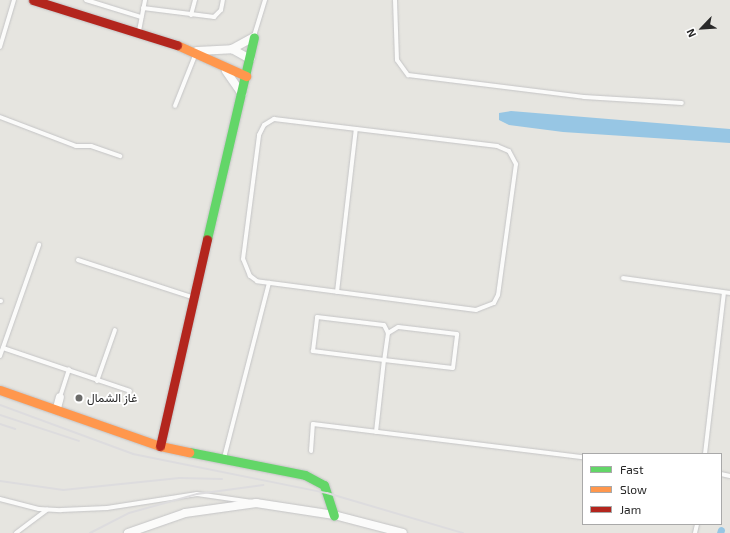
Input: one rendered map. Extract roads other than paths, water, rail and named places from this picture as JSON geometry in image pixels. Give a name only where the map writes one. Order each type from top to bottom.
[{"type":"street","points":[[33,0],[48,2],[197,51],[224,69],[246,76]]},
{"type":"street","points":[[197,51],[232,49],[254,37]]},
{"type":"street","points":[[160,446],[192,297],[242,95],[254,37]]},
{"type":"street","points":[[232,49],[250,59]]},
{"type":"street","points":[[224,69],[242,95]]},
{"type":"street","points":[[0,390],[57,408],[160,446],[314,479],[324,485],[334,515]]},
{"type":"street","points":[[57,408],[60,397]]},
{"type":"street","points":[[128,533],[185,513],[256,503],[334,515],[402,533]]},
{"type":"lane","points":[[0,47],[14,0]]},
{"type":"lane","points":[[86,0],[141,17]]},
{"type":"lane","points":[[139,32],[145,0]]},
{"type":"lane","points":[[191,14],[195,0]]},
{"type":"lane","points":[[143,8],[214,17],[221,10],[223,0]]},
{"type":"lane","points":[[254,37],[265,0]]},
{"type":"lane","points":[[395,0],[397,60],[408,75],[584,97],[682,102]]},
{"type":"lane","points":[[174,106],[197,51]]},
{"type":"lane","points":[[0,117],[76,146],[91,146],[120,156]]},
{"type":"lane","points":[[274,119],[497,146],[509,151],[516,164],[498,295],[494,303],[476,310],[269,283],[250,276],[243,259],[259,135],[264,125],[274,119]]},
{"type":"lane","points":[[337,292],[356,129]]},
{"type":"lane","points":[[0,356],[39,245]]},
{"type":"lane","points":[[78,260],[192,297]]},
{"type":"lane","points":[[623,278],[730,293]]},
{"type":"lane","points":[[224,460],[269,283]]},
{"type":"lane","points":[[705,453],[724,293]]},
{"type":"lane","points":[[376,432],[384,360],[388,333],[384,325],[317,318],[313,351],[384,360],[453,368],[457,334],[398,327],[388,333]]},
{"type":"lane","points":[[97,381],[115,330]]},
{"type":"lane","points":[[3,348],[69,369],[97,381],[130,391]]},
{"type":"lane","points":[[60,397],[69,369]]},
{"type":"lane","points":[[311,451],[313,424],[582,457]]},
{"type":"lane","points":[[0,499],[47,509],[107,508],[197,494],[232,496],[256,503]]},
{"type":"lane","points":[[16,533],[47,509]]},
{"type":"water","points":[[511,111],[730,129],[730,143],[563,132],[509,125],[499,120],[499,113]]},
{"type":"railway","points":[[0,405],[133,454],[327,493],[463,533]]},
{"type":"railway","points":[[0,415],[79,441]]},
{"type":"railway","points":[[0,424],[15,429]]},
{"type":"railway","points":[[0,481],[63,490],[179,478],[222,479]]},
{"type":"railway","points":[[90,533],[129,513],[197,494],[263,485]]},
{"type":"place","name":"غاز الشمال","points":[[79,398]]}]
